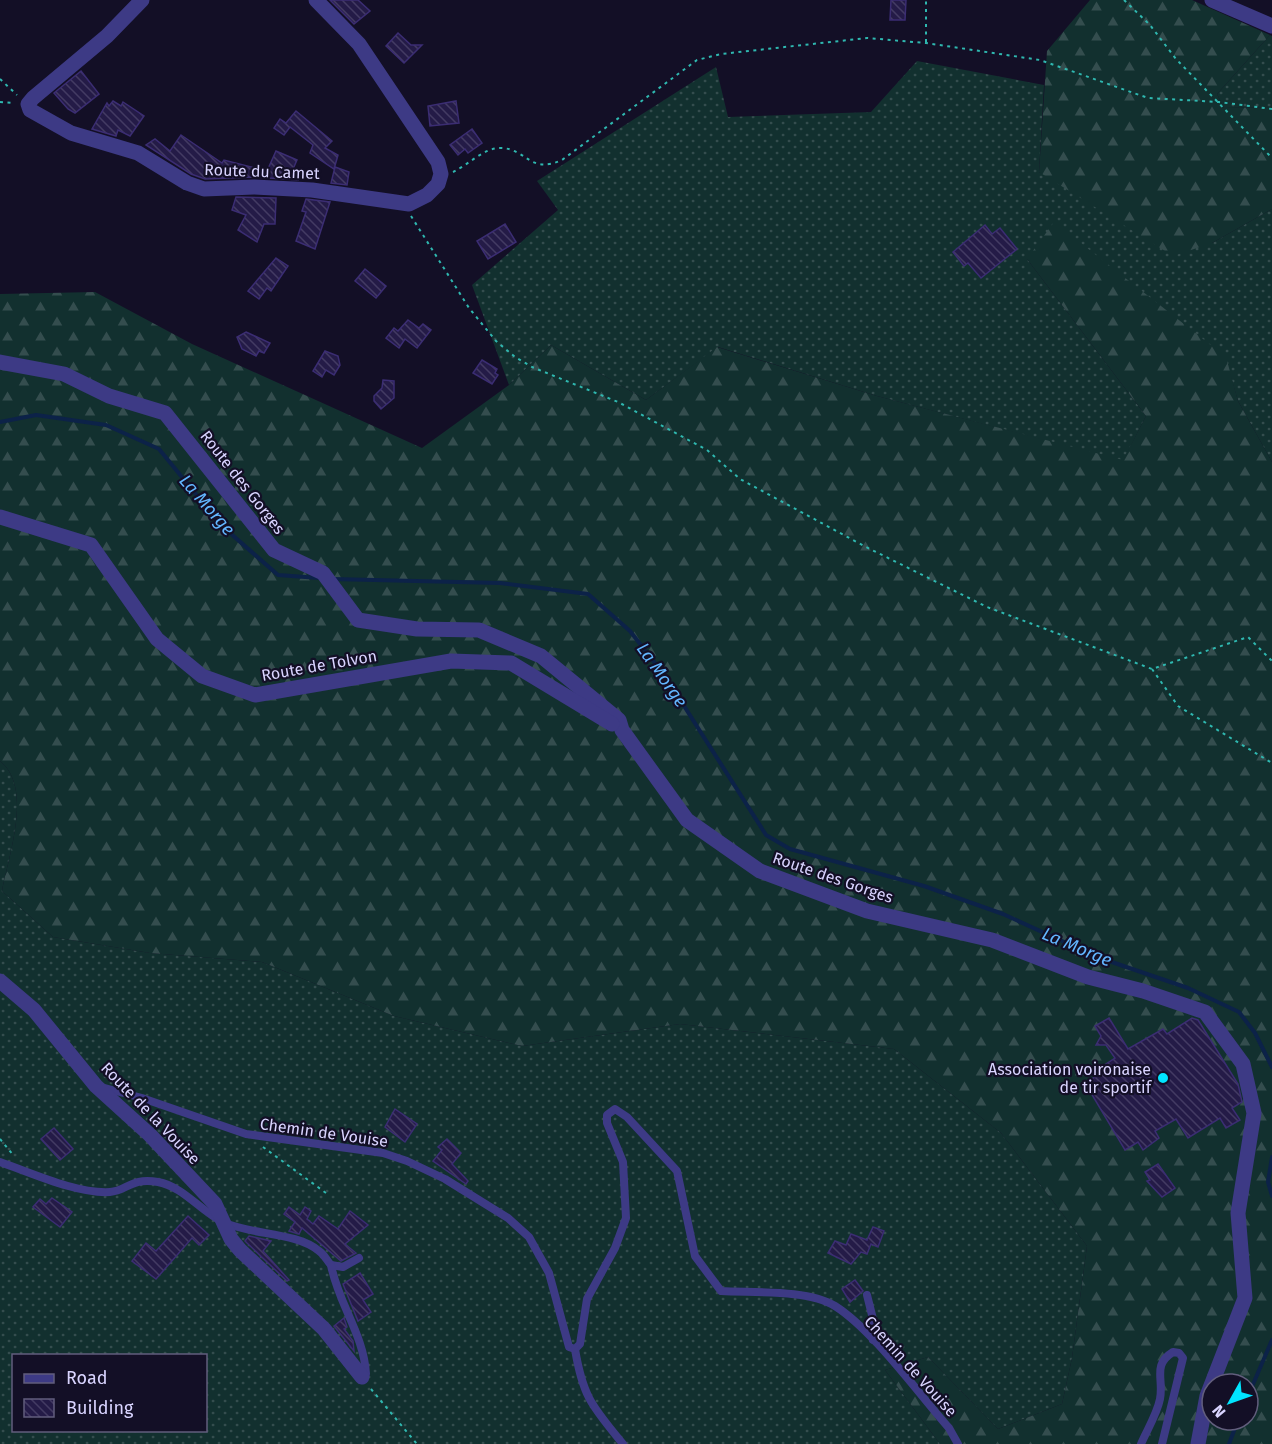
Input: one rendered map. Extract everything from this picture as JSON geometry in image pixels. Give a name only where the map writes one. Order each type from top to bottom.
[{"type":"street","points":[[28,105],[107,36],[142,0]]},
{"type":"street","points":[[316,0],[359,44],[438,162],[441,174],[438,183],[427,195],[409,204]]},
{"type":"street","points":[[1212,0],[1272,26]]},
{"type":"street","name":"Route du Camet","points":[[28,105],[36,114],[71,134],[138,153],[195,187],[312,190],[409,204]]},
{"type":"street","name":"Route des Gorges","points":[[0,362],[64,374],[109,396],[165,413],[274,550],[323,573],[358,620],[417,629],[479,630],[542,656],[618,720],[622,730],[687,820],[760,870],[867,911],[992,940],[1088,977],[1143,990],[1205,1011],[1243,1064],[1254,1113],[1238,1213],[1245,1298],[1207,1396],[1198,1444]]},
{"type":"street","name":"Route de Tolvon","points":[[0,517],[91,545],[157,639],[202,676],[255,695],[451,660],[511,663],[622,730]]},
{"type":"street","name":"Route de la Vouise","points":[[0,981],[34,1010],[96,1086],[150,1135],[215,1204],[240,1250],[317,1322],[362,1377]]},
{"type":"lane","name":"Chemin de Vouise","points":[[96,1086],[142,1098],[246,1134],[383,1153],[407,1161],[445,1179],[486,1203],[529,1237],[549,1273],[569,1347],[575,1349],[580,1344],[587,1299],[615,1248],[626,1218],[623,1162],[607,1123],[607,1115],[615,1110],[627,1117],[677,1171],[695,1256],[721,1291],[811,1298],[834,1305],[873,1340],[949,1428],[958,1444]]},
{"type":"lane","points":[[0,1162],[60,1182],[99,1191],[113,1192],[130,1183],[144,1180],[160,1182],[178,1189],[223,1222],[299,1242],[319,1250],[331,1265],[334,1286],[365,1355],[366,1374],[362,1377]]},
{"type":"lane","points":[[331,1265],[343,1267],[359,1258]]},
{"type":"lane","points":[[867,1295],[876,1331],[873,1340]]},
{"type":"lane","points":[[575,1349],[585,1391],[592,1406],[623,1444]]},
{"type":"lane","points":[[1142,1444],[1160,1398],[1161,1362],[1173,1352],[1179,1353],[1183,1358],[1162,1444]]},
{"type":"path","points":[[926,0],[926,43]]},
{"type":"path","points":[[1124,0],[1150,25],[1176,59],[1272,158]]},
{"type":"path","points":[[441,174],[450,174],[492,150],[502,148],[531,163],[541,166],[552,165],[562,160],[697,60],[721,54],[867,38],[926,43],[1040,60],[1148,98],[1220,102],[1272,109]]},
{"type":"path","points":[[0,79],[28,105]]},
{"type":"path","points":[[409,204],[410,214],[469,308],[496,341],[515,357],[532,367],[618,402],[707,450],[740,479],[866,547],[987,607],[1152,669],[1178,706],[1272,764]]},
{"type":"path","points":[[1152,669],[1248,637],[1272,661]]},
{"type":"path","points":[[246,1134],[326,1193]]},
{"type":"path","points":[[362,1377],[417,1444]]},
{"type":"green space","points":[[1090,0],[1192,0],[1270,35],[1217,94],[1224,108],[1272,107],[1272,209],[1212,243],[1173,256],[1039,172],[1047,51]]},
{"type":"green space","points":[[1270,35],[1272,36],[1272,107],[1224,108],[1217,94]]},
{"type":"green space","points":[[917,61],[1044,85],[1039,172],[1212,243],[1272,209],[1272,462],[1238,401],[1225,357],[1027,259],[1146,416],[1123,461],[877,396],[718,347],[646,400],[551,345],[509,385],[472,285],[558,210],[537,181],[716,67],[728,117],[871,112]]},
{"type":"green space","points":[[1054,222],[1226,357],[1238,401],[1272,462],[1272,1444],[940,1444],[885,1370],[928,1357],[998,1429],[1062,1404],[1072,1358],[1087,1246],[1001,1133],[894,1049],[680,1024],[522,1046],[394,1016],[262,962],[150,953],[53,937],[2,891],[13,840],[17,804],[10,773],[0,761],[0,294],[95,292],[192,344],[422,448],[509,385],[551,345],[646,400],[717,347],[877,396],[1123,460],[1146,416],[1027,259]]},
{"type":"green space","points":[[0,761],[10,773],[17,804],[13,840],[2,891],[53,937],[150,953],[262,962],[394,1016],[522,1046],[680,1024],[894,1049],[1001,1133],[1087,1246],[1072,1358],[1062,1404],[998,1429],[928,1357],[885,1370],[940,1444],[0,1444]]},
{"type":"building","points":[[330,0],[358,0],[370,11],[354,24]]},
{"type":"building","points":[[891,0],[906,0],[905,20],[890,20]]},
{"type":"building","points":[[398,33],[411,45],[422,45],[404,63],[386,46]]},
{"type":"building","points":[[81,71],[99,94],[75,113],[68,109],[54,93]]},
{"type":"building","points":[[113,101],[121,106],[123,102],[144,116],[130,136],[118,130],[116,136],[92,129],[107,103],[109,106]]},
{"type":"building","points":[[456,101],[459,123],[430,126],[428,106]]},
{"type":"building","points":[[296,111],[332,141],[325,148],[338,155],[334,169],[310,153],[313,145],[290,127],[284,135],[274,128],[280,119],[286,123]]},
{"type":"building","points":[[472,129],[482,143],[468,153],[465,149],[458,155],[450,145]]},
{"type":"building","points":[[181,135],[222,163],[224,160],[267,171],[276,151],[297,160],[290,176],[299,180],[254,177],[205,179],[191,174],[146,145],[155,139],[170,151]]},
{"type":"building","points":[[335,167],[349,172],[347,185],[331,183]]},
{"type":"building","points":[[236,197],[276,198],[275,224],[264,224],[257,242],[238,230],[246,215],[232,210]]},
{"type":"building","points":[[306,199],[330,202],[315,249],[296,241],[306,212],[302,211]]},
{"type":"building","points":[[505,224],[516,242],[488,259],[477,241]]},
{"type":"building","points":[[985,225],[992,234],[1000,228],[1017,249],[981,278],[968,263],[964,266],[953,252]]},
{"type":"building","points":[[276,258],[288,266],[271,291],[267,288],[259,299],[248,291]]},
{"type":"building","points":[[365,269],[386,286],[376,298],[355,281]]},
{"type":"building","points":[[408,320],[419,328],[423,324],[431,330],[417,348],[405,339],[399,348],[386,338],[394,328],[398,331]]},
{"type":"building","points":[[246,332],[270,343],[264,353],[259,351],[256,356],[242,349],[237,337]]},
{"type":"building","points":[[325,351],[338,356],[340,365],[334,375],[326,370],[322,377],[313,371]]},
{"type":"building","points":[[482,360],[497,369],[495,373],[498,375],[492,384],[473,373]]},
{"type":"building","points":[[383,380],[394,381],[394,398],[381,409],[374,401],[374,396],[382,388]]},
{"type":"building","name":"Association voironaise de tir sportif","points":[[1109,1018],[1128,1049],[1163,1029],[1167,1034],[1192,1018],[1198,1020],[1238,1084],[1242,1102],[1232,1108],[1240,1120],[1226,1128],[1220,1118],[1188,1138],[1176,1119],[1155,1131],[1159,1138],[1143,1150],[1138,1142],[1125,1150],[1085,1083],[1100,1074],[1097,1070],[1115,1058],[1106,1045],[1096,1045],[1101,1036],[1095,1026]]},
{"type":"building","points":[[395,1109],[417,1124],[405,1142],[385,1127]]},
{"type":"building","points":[[54,1128],[73,1149],[60,1160],[41,1139]]},
{"type":"building","points":[[447,1139],[461,1153],[452,1164],[468,1181],[466,1184],[433,1161],[442,1150],[438,1147]]},
{"type":"building","points":[[1158,1164],[1175,1188],[1162,1197],[1147,1181],[1150,1180],[1145,1172]]},
{"type":"building","points":[[52,1198],[72,1212],[60,1227],[33,1207],[40,1199],[46,1204]]},
{"type":"building","points":[[289,1207],[300,1215],[305,1207],[311,1211],[307,1219],[313,1224],[319,1216],[338,1229],[350,1211],[368,1225],[345,1244],[356,1253],[341,1261],[302,1228],[299,1234],[289,1231],[295,1222],[284,1214]]},
{"type":"building","points":[[188,1216],[209,1235],[199,1245],[192,1238],[156,1279],[132,1261],[146,1243],[156,1251]]},
{"type":"building","points":[[873,1227],[884,1231],[878,1247],[871,1244],[867,1254],[861,1252],[851,1264],[828,1253],[835,1241],[846,1245],[851,1234],[867,1240]]},
{"type":"building","points":[[249,1236],[271,1241],[263,1251],[289,1280],[287,1281],[245,1241]]},
{"type":"building","points":[[360,1273],[373,1294],[363,1300],[371,1312],[358,1321],[343,1284]]},
{"type":"building","points":[[855,1280],[863,1291],[850,1302],[842,1289]]},
{"type":"building","points":[[344,1318],[347,1327],[344,1329],[353,1341],[354,1351],[334,1326]]},
{"type":"waterway","name":"La Morge","points":[[0,422],[36,415],[106,425],[159,449],[222,526],[278,575],[319,578]]},
{"type":"waterway","name":"La Morge","points":[[332,579],[500,583],[588,594],[630,631],[665,676],[766,835],[790,849],[924,886],[1003,914],[1097,957],[1188,988],[1239,1012],[1255,1033],[1272,1067]]},
{"type":"waterway","name":"La Morge","points":[[1272,1157],[1268,1182],[1272,1196]]},
{"type":"waterway","name":"La Morge","points":[[1258,1372],[1272,1340]]},
{"type":"waterway","name":"La Morge","points":[[1229,1444],[1234,1432]]},
{"type":"place","name":"Association voironaise de tir sportif","points":[[1163,1078]]}]
